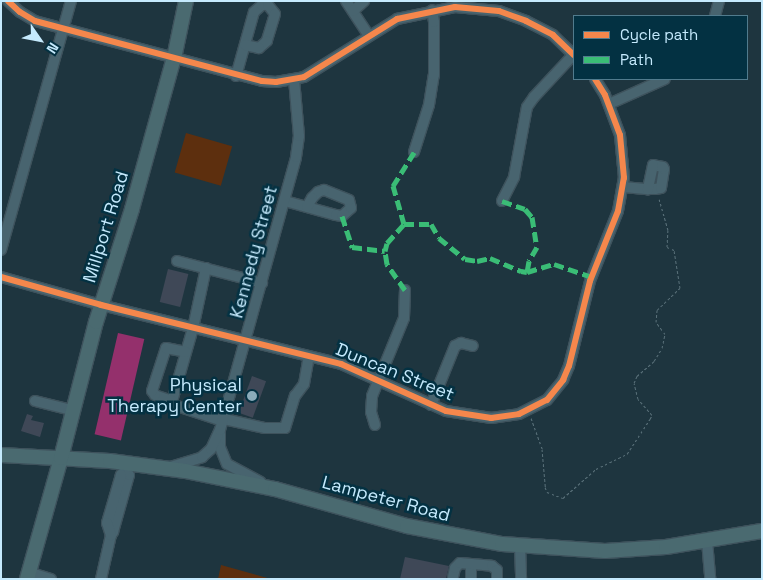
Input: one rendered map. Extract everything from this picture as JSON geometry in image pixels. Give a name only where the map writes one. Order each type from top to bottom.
[{"type":"main road","name":"Millport Road","points":[[28,575],[61,458],[100,305],[132,208],[174,58],[186,1]]},
{"type":"main road","name":"Lampeter Road","points":[[1,455],[61,458],[125,467],[166,468],[275,489],[407,526],[471,540],[520,546],[605,551],[666,547],[762,530]]},
{"type":"street","points":[[8,1],[29,18],[262,82],[276,82],[304,77],[397,19],[432,10],[454,7],[499,11],[526,21],[553,35],[573,54]]},
{"type":"street","points":[[1,250],[71,1]]},
{"type":"street","points":[[346,1],[369,36]]},
{"type":"street","points":[[353,11],[364,1]]},
{"type":"street","points":[[715,15],[719,1]]},
{"type":"street","points":[[414,152],[429,105],[434,75],[432,10]]},
{"type":"street","points":[[236,76],[245,45]]},
{"type":"street","points":[[502,201],[514,177],[527,107],[534,97],[573,56]]},
{"type":"street","name":"Kennedy Street","points":[[166,468],[202,457],[210,449],[222,423],[285,201],[299,136],[294,79]]},
{"type":"street","name":"Duncan Street","points":[[1,277],[100,305],[341,364],[446,411],[491,418],[507,417],[547,400],[563,380],[569,366],[590,281],[618,211],[623,187],[624,166],[620,135],[609,104],[595,80]]},
{"type":"street","points":[[609,104],[663,80]]},
{"type":"street","points":[[623,187],[653,189]]},
{"type":"street","points":[[285,201],[307,207]]},
{"type":"street","points":[[177,261],[262,283]]},
{"type":"street","points":[[172,401],[193,328],[206,268]]},
{"type":"street","points":[[376,426],[370,403],[404,318],[405,290]]},
{"type":"street","points":[[431,405],[455,346],[461,343],[473,346]]},
{"type":"street","points":[[186,352],[166,348],[152,391],[155,395],[172,401],[174,405],[222,423],[264,428],[285,428],[295,396],[304,384],[309,356]]},
{"type":"street","points":[[35,401],[72,410]]},
{"type":"street","name":"Kennedy Street","points":[[222,423],[220,446],[227,464],[234,470],[275,489]]},
{"type":"street","points":[[101,579],[111,535],[129,475],[125,467]]},
{"type":"street","points":[[707,541],[710,579]]},
{"type":"street","points":[[520,546],[520,579]]},
{"type":"street","points":[[453,577],[458,564],[471,564],[496,568],[497,579]]},
{"type":"street","points":[[471,564],[471,579]]},
{"type":"street","points":[[28,575],[51,579]]},
{"type":"path","points":[[527,410],[542,449],[544,487],[548,492],[563,498],[596,469],[627,454],[650,420],[652,415],[638,398],[634,383],[637,376],[654,361],[662,348],[665,334],[656,322],[657,310],[680,288],[674,250],[667,247],[668,230],[653,189]]},
{"type":"shaded area","points":[[186,133],[232,146],[221,186],[175,172]]},
{"type":"shaded area","points":[[118,333],[144,339],[121,440],[95,434]]},
{"type":"shaded area","points":[[221,565],[271,579],[218,579]]},
{"type":"building","points":[[168,269],[188,274],[180,307],[160,302]]},
{"type":"building","name":"Physical Therapy Center","points":[[252,376],[266,381],[253,418],[239,413]]},
{"type":"building","points":[[27,414],[33,416],[31,420],[44,423],[40,437],[21,431]]},
{"type":"building","points":[[405,557],[449,566],[446,579],[400,579]]},
{"type":"marked path","points":[[404,224],[393,186],[414,152]]},
{"type":"marked path","points":[[502,201],[525,209],[532,217],[537,247],[529,261],[527,272]]},
{"type":"marked path","points":[[342,216],[352,247],[385,251]]},
{"type":"marked path","points":[[405,290],[387,264],[385,251],[387,243],[404,224],[431,224],[439,238],[465,259],[477,261],[490,258],[527,272],[554,264],[591,277]]},
{"type":"cycle path","points":[[8,1],[20,12],[35,21],[262,81],[276,82],[304,77],[397,19],[455,7],[499,11],[526,21],[553,35],[573,54]]},
{"type":"cycle path","points":[[1,277],[101,305],[341,364],[446,411],[491,418],[519,414],[547,400],[563,380],[569,366],[590,281],[618,211],[624,178],[620,135],[605,95],[596,80]]},
{"type":"place","name":"Physical Therapy Center","points":[[252,396]]}]
